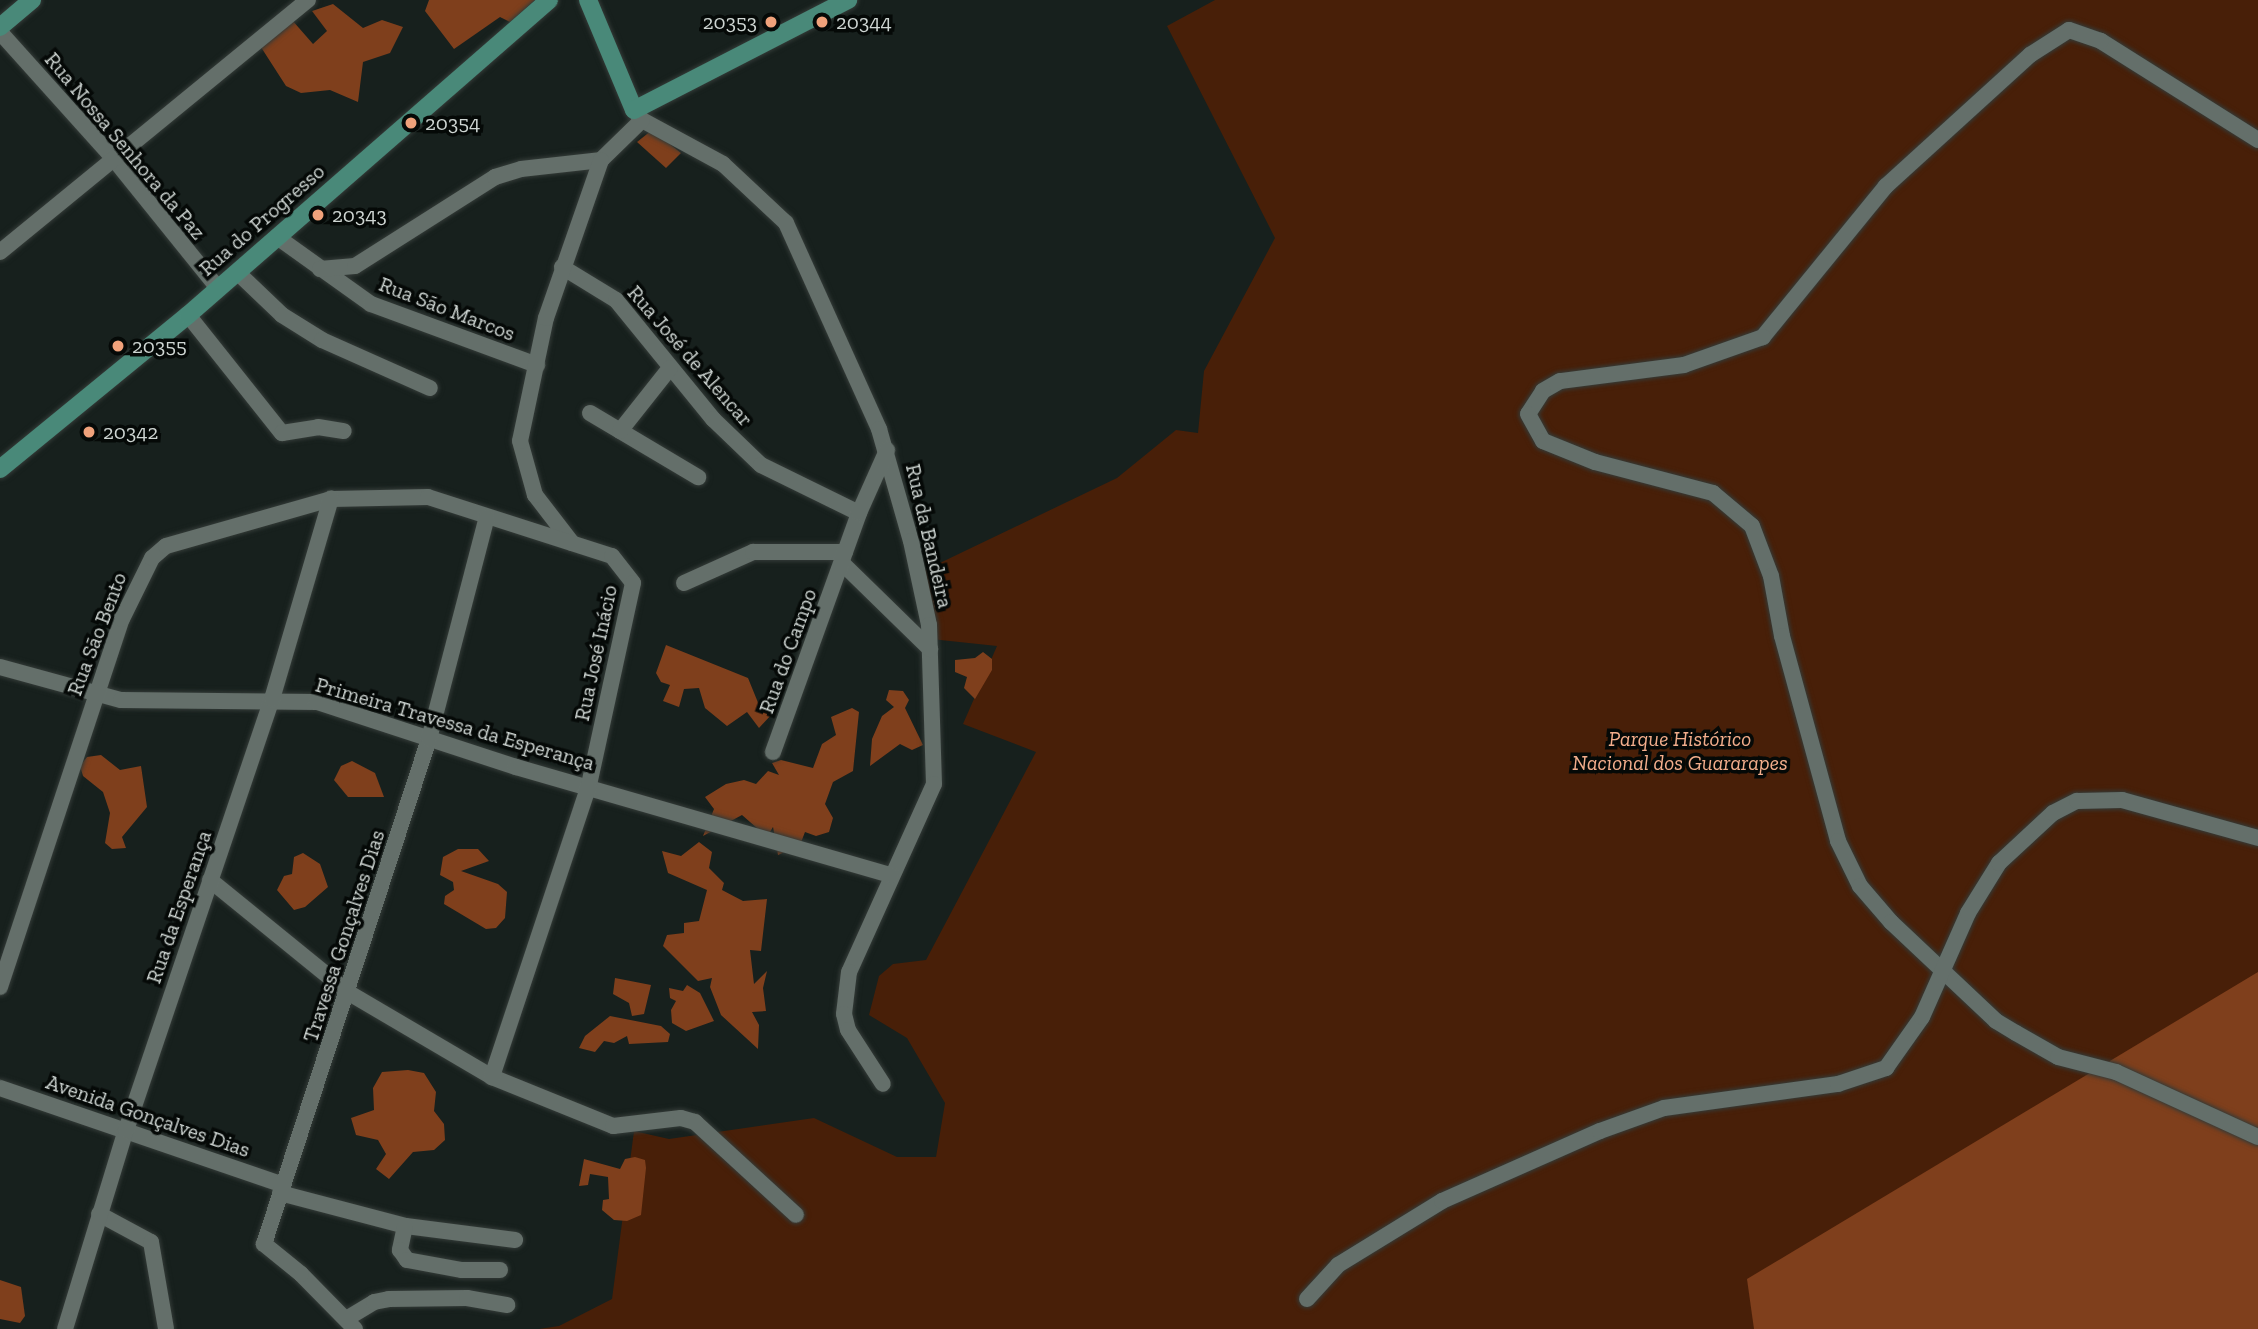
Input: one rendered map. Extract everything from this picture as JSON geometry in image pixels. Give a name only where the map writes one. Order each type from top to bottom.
[{"type":"street","points":[[0,29],[32,0]]},
{"type":"street","points":[[0,252],[309,0]]},
{"type":"street","name":"Rua do Progresso","points":[[0,468],[188,315],[549,0]]},
{"type":"street","points":[[589,0],[638,115]]},
{"type":"street","points":[[574,545],[535,495],[523,462],[520,441],[562,267],[601,160],[638,115],[848,0]]},
{"type":"street","name":"Rua Nossa Senhora da Paz","points":[[0,29],[113,158],[218,288]]},
{"type":"street","points":[[2258,140],[2101,41],[2069,30],[2030,55],[1886,186],[1763,337],[1684,365],[1560,381],[1543,391],[1528,414],[1543,441],[1595,462],[1713,493],[1752,526],[1771,576],[1782,636],[1838,841],[1860,886],[1943,972],[1996,1021],[2058,1057],[2116,1072],[2258,1137]]},
{"type":"street","name":"Rua da Bandeira","points":[[638,115],[723,163],[786,223],[847,351],[887,450],[925,599],[930,649],[934,784],[849,972],[844,1014],[848,1030],[883,1084]]},
{"type":"street","points":[[320,269],[355,266],[495,177],[521,169],[601,160]]},
{"type":"street","name":"Rua São Marcos","points":[[277,237],[371,304],[537,365]]},
{"type":"street","name":"Rua José de Alencar","points":[[562,267],[616,300],[726,434],[761,465],[859,513]]},
{"type":"street","points":[[237,272],[282,316],[322,340],[429,388]]},
{"type":"street","points":[[188,315],[282,433],[318,427],[344,431]]},
{"type":"street","points":[[620,432],[670,368]]},
{"type":"street","points":[[590,413],[698,477]]},
{"type":"street","name":"Rua do Campo","points":[[773,752],[859,513],[887,450]]},
{"type":"street","name":"Rua São Bento","points":[[0,987],[122,619],[152,558],[166,546],[331,499],[428,497],[574,545]]},
{"type":"street","name":"Rua da Esperança","points":[[65,1329],[126,1130],[272,699],[331,499]]},
{"type":"street","name":"Travessa Gonçalves Dias","points":[[350,1324],[302,1274],[265,1247],[281,1189],[349,993],[429,739],[487,517]]},
{"type":"street","name":"Rua José Inácio","points":[[492,1077],[589,785],[634,583],[611,556],[574,545]]},
{"type":"street","points":[[684,583],[753,552],[844,558],[930,649]]},
{"type":"street","name":"Primeira Travessa da Esperança","points":[[0,667],[96,696],[146,702],[272,699],[317,702],[516,768],[589,785],[891,875]]},
{"type":"street","points":[[1307,1299],[1338,1265],[1442,1201],[1600,1131],[1664,1108],[1838,1084],[1886,1068],[1901,1052],[1943,972],[1968,912],[2000,863],[2053,813],[2077,801],[2122,800],[2258,838]]},
{"type":"street","points":[[211,880],[349,993],[492,1077],[613,1126],[689,1119],[796,1215]]},
{"type":"street","name":"Avenida Gonçalves Dias","points":[[0,1088],[126,1130],[281,1189],[405,1226],[515,1240]]},
{"type":"street","points":[[99,1214],[151,1242],[166,1329]]},
{"type":"street","points":[[405,1226],[400,1250],[407,1260],[462,1270],[500,1270]]},
{"type":"street","points":[[350,1324],[373,1302],[389,1299],[467,1298],[507,1305]]},
{"type":"green space","name":"Parque Histórico Nacional dos Guararapes","points":[[1215,0],[2258,0],[2258,1329],[539,1329],[559,1326],[612,1299],[634,1131],[669,1139],[814,1118],[897,1157],[936,1157],[945,1103],[907,1038],[869,1015],[879,976],[893,964],[926,960],[1036,752],[963,724],[997,646],[931,639],[921,572],[1117,478],[1176,430],[1198,433],[1204,371],[1275,238],[1167,26]]},
{"type":"shaded area","points":[[429,0],[535,0],[510,22],[500,17],[454,49],[425,11]]},
{"type":"shaded area","points":[[333,4],[363,28],[382,20],[403,27],[390,53],[363,62],[358,102],[330,90],[301,93],[286,86],[257,41],[292,20],[313,44],[327,31],[312,11]]},
{"type":"shaded area","points":[[652,130],[681,153],[666,168],[637,142]]},
{"type":"shaded area","points":[[666,645],[748,678],[759,705],[772,714],[759,728],[747,712],[727,726],[705,708],[699,688],[684,689],[679,707],[663,701],[670,685],[661,682],[656,673]]},
{"type":"shaded area","points":[[983,652],[992,659],[992,670],[975,699],[964,688],[967,677],[955,672],[955,660],[975,658]]},
{"type":"shaded area","points":[[889,690],[903,691],[909,700],[905,708],[923,745],[912,750],[900,744],[870,766],[872,739],[882,716],[894,707],[886,700]]},
{"type":"shaded area","points":[[852,708],[859,712],[853,771],[833,782],[825,804],[833,818],[829,832],[816,836],[805,832],[800,845],[778,855],[773,827],[767,837],[742,815],[703,836],[714,809],[705,797],[726,784],[744,780],[756,784],[768,771],[779,775],[772,763],[781,760],[813,768],[822,744],[836,735],[831,717]]},
{"type":"shaded area","points":[[101,755],[120,770],[141,766],[147,807],[122,837],[126,848],[112,849],[105,843],[110,813],[103,792],[83,776],[80,766],[87,757]]},
{"type":"shaded area","points":[[352,761],[375,773],[384,797],[348,797],[334,780],[341,766]]},
{"type":"shaded area","points":[[699,842],[712,852],[709,868],[724,883],[722,890],[743,901],[767,899],[761,951],[750,950],[754,984],[767,971],[763,988],[766,1011],[752,1012],[759,1025],[758,1049],[721,1015],[710,987],[712,978],[698,981],[663,946],[667,935],[684,933],[684,923],[699,921],[707,890],[668,873],[662,851],[681,856]]},
{"type":"shaded area","points":[[458,849],[478,849],[489,861],[461,871],[498,884],[507,892],[505,918],[496,928],[486,929],[444,904],[445,896],[454,890],[453,882],[440,875],[443,857]]},
{"type":"shaded area","points":[[303,853],[320,864],[328,887],[305,907],[294,910],[277,890],[284,876],[292,874],[294,857]]},
{"type":"shaded area","points":[[2258,972],[2258,1329],[1754,1329],[1747,1279]]},
{"type":"shaded area","points":[[615,978],[651,985],[644,1014],[632,1016],[629,1003],[613,994]]},
{"type":"shaded area","points":[[687,985],[700,993],[714,1021],[686,1031],[672,1023],[671,1010],[676,1001],[670,998],[669,988],[683,991]]},
{"type":"shaded area","points":[[610,1016],[661,1026],[670,1034],[668,1042],[629,1044],[627,1036],[614,1043],[604,1041],[595,1052],[579,1048],[585,1036]]},
{"type":"shaded area","points":[[408,1070],[424,1073],[436,1092],[434,1111],[444,1124],[445,1140],[434,1150],[413,1152],[389,1179],[376,1169],[386,1154],[378,1140],[356,1135],[351,1118],[374,1110],[373,1088],[382,1072]]},
{"type":"shaded area","points":[[635,1157],[645,1160],[646,1168],[641,1215],[627,1221],[614,1220],[602,1210],[603,1200],[609,1199],[608,1177],[590,1174],[588,1185],[579,1186],[584,1159],[620,1169],[625,1159]]},
{"type":"shaded area","points":[[0,1280],[21,1287],[25,1316],[20,1323],[0,1319]]},
{"type":"place","name":"20353","points":[[771,22]]},
{"type":"place","name":"20344","points":[[822,22]]},
{"type":"place","name":"20354","points":[[411,123]]},
{"type":"place","name":"20343","points":[[318,215]]},
{"type":"place","name":"20355","points":[[118,346]]},
{"type":"place","name":"20342","points":[[89,432]]}]
